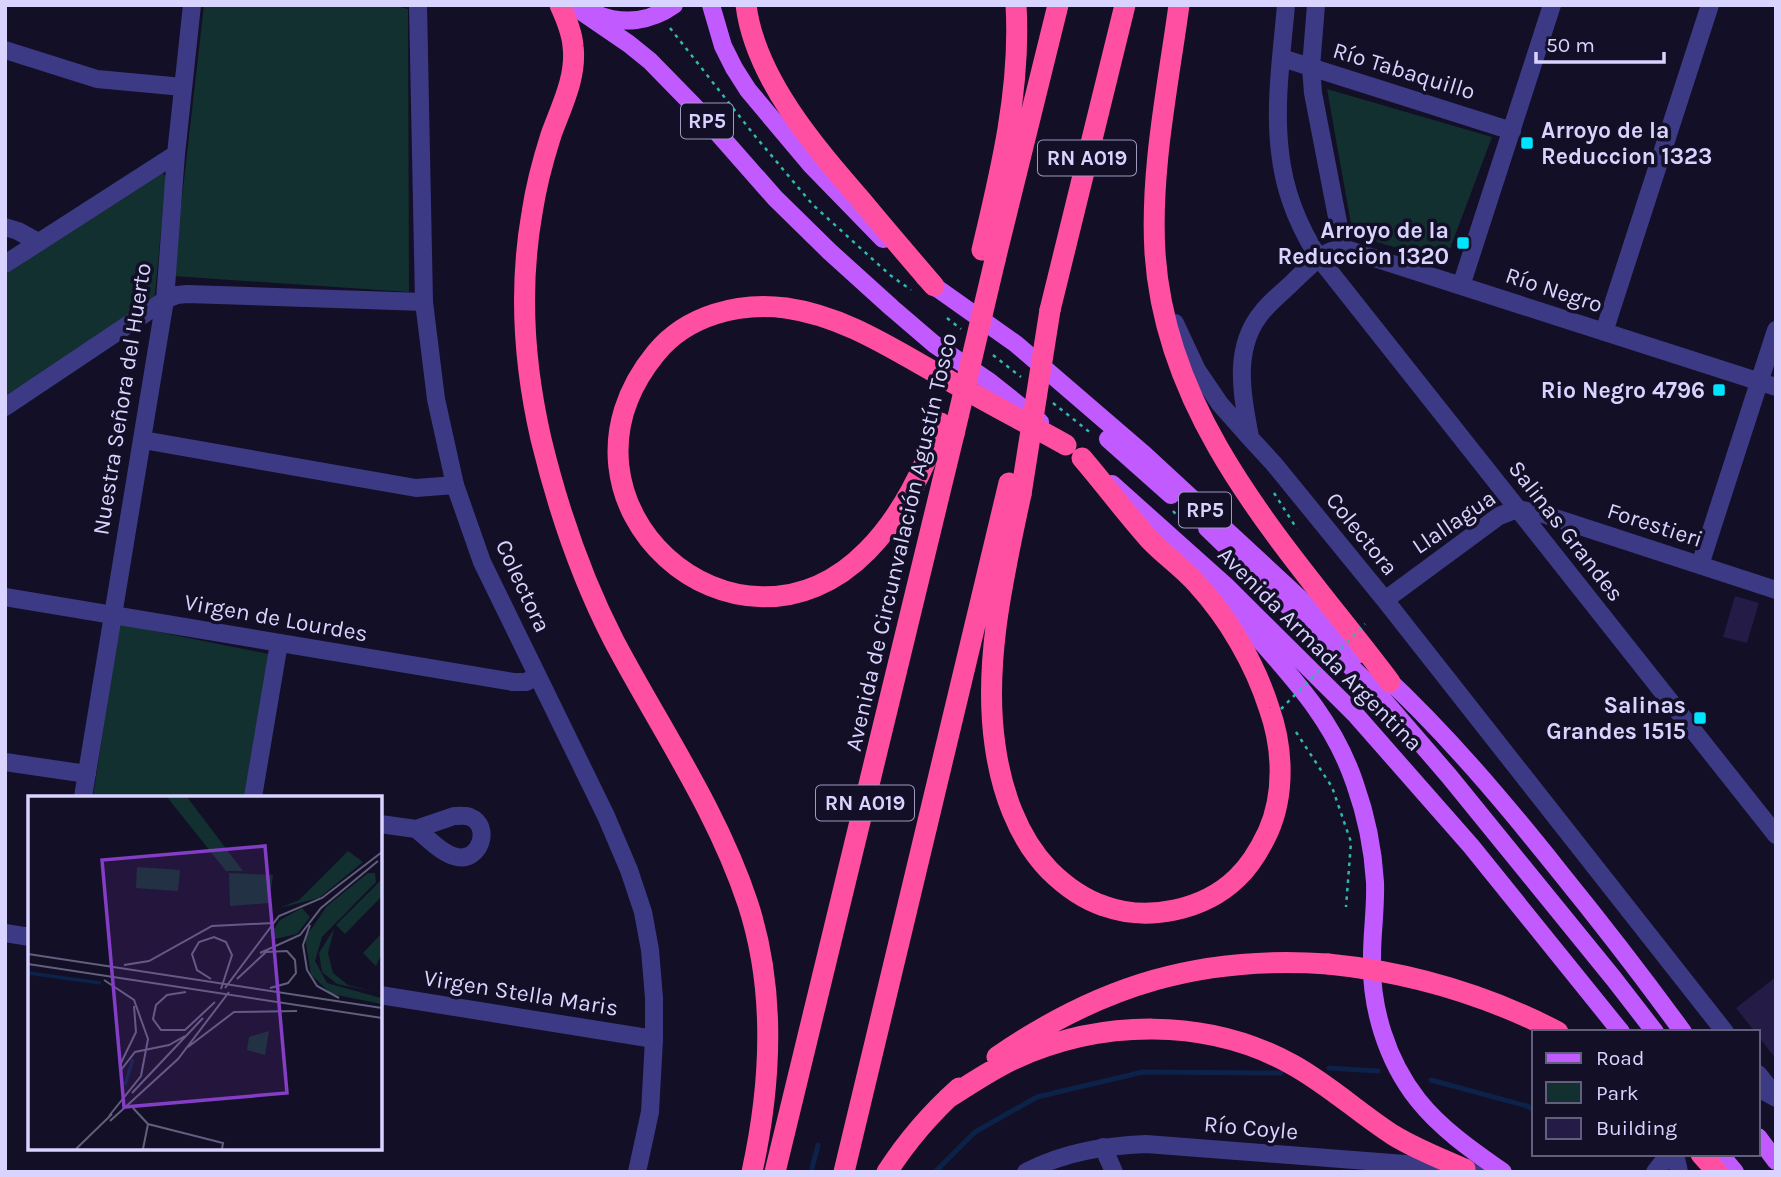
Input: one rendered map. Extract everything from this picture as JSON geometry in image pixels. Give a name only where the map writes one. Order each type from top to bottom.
[{"type":"highway","points":[[560,5],[568,23],[574,63],[538,179],[526,254],[526,337],[530,381],[554,490],[593,597],[615,643],[702,796],[749,905],[766,990],[768,1056],[763,1115],[752,1172]]},
{"type":"highway","points":[[746,5],[752,35],[762,59],[800,124],[821,154],[934,286]]},
{"type":"highway","points":[[988,255],[993,205],[1011,107],[1018,32],[1016,5]]},
{"type":"highway","name":"Avenida de Circunvalación Agustín Tosco","points":[[775,1172],[947,428],[974,348],[988,255],[1058,5]]},
{"type":"highway","name":"RN A019","points":[[844,1172],[1015,488],[1050,310],[1125,5]]},
{"type":"highway","points":[[1179,5],[1156,187],[1155,251],[1162,304],[1177,361],[1191,396],[1222,455],[1294,561],[1348,625],[1390,682]]},
{"type":"highway","points":[[947,428],[891,523],[867,552],[845,570],[818,585],[793,593],[770,596],[730,592],[710,586],[672,564],[657,550],[631,511],[622,483],[618,450],[620,427],[627,402],[647,364],[662,346],[701,319],[721,312],[761,306],[785,308],[828,318],[853,328],[900,351],[1074,451],[1151,540],[1198,585],[1218,611],[1249,661],[1270,710],[1279,756],[1280,780],[1271,825],[1251,863],[1237,878],[1206,899],[1167,912],[1127,912],[1104,906],[1067,886],[1049,869],[1015,817],[1003,785],[992,715],[994,651],[1015,488]]},
{"type":"highway","points":[[887,1172],[908,1141],[948,1098],[988,1063],[1021,1040],[1058,1018],[1125,989],[1191,970],[1279,962],[1328,964],[1392,972],[1455,988],[1554,1030]]},
{"type":"highway","points":[[948,1098],[983,1075],[1058,1042],[1104,1032],[1130,1030],[1199,1033],[1246,1044],[1291,1063],[1393,1134],[1470,1171]]},
{"type":"highway","points":[[1703,1156],[1717,1172]]},
{"type":"main road","name":"Avenida Armada Argentina","points":[[573,5],[608,19],[626,22],[660,14],[674,5]]},
{"type":"main road","name":"Avenida Armada Argentina","points":[[573,5],[650,61],[694,106],[775,198],[892,308],[934,344],[990,382],[1074,451],[1266,624],[1386,747],[1471,846],[1619,1030]]},
{"type":"main road","name":"Avenida Armada Argentina","points":[[711,5],[723,46],[748,90],[840,197],[934,286],[1016,344],[1145,455],[1390,682],[1465,760],[1511,813],[1628,957],[1682,1030]]},
{"type":"main road","points":[[1016,344],[1076,411],[1196,517],[1373,688],[1449,776],[1653,1030]]},
{"type":"main road","points":[[1188,551],[1233,609],[1306,693],[1340,746],[1365,813],[1371,844],[1375,882],[1371,958],[1373,986],[1383,1032],[1394,1060],[1419,1101],[1454,1136],[1503,1172]]},
{"type":"main road","points":[[1760,1140],[1776,1161]]},
{"type":"main road","points":[[1722,1156],[1735,1172]]},
{"type":"street","name":"Nuestra Señora del Huerto","points":[[83,796],[165,300],[176,153],[192,5]]},
{"type":"street","name":"Colectora","points":[[418,5],[424,302],[436,399],[455,485],[482,562],[606,816],[643,912],[650,950],[654,1039],[650,1112],[638,1169]]},
{"type":"street","points":[[1286,5],[1278,125],[1283,172],[1298,221],[1319,258]]},
{"type":"street","points":[[1251,439],[1243,401],[1241,368],[1250,330],[1262,312],[1319,258],[1343,248],[1313,93],[1311,67],[1316,5]]},
{"type":"street","points":[[1461,286],[1552,5]]},
{"type":"street","points":[[1604,332],[1710,5]]},
{"type":"street","points":[[5,50],[97,79],[183,87]]},
{"type":"street","name":"Río Tabaquillo","points":[[1282,58],[1512,131]]},
{"type":"street","points":[[5,264],[176,153]]},
{"type":"street","points":[[5,227],[38,242]]},
{"type":"street","name":"Río Negro","points":[[1343,248],[1768,384]]},
{"type":"street","name":"Salinas Grandes","points":[[1319,258],[1776,835]]},
{"type":"street","name":"Colectora","points":[[1158,277],[1179,334],[1197,370],[1220,404],[1274,464],[1385,600],[1723,1030]]},
{"type":"street","points":[[5,407],[165,300],[177,295],[187,293],[424,302]]},
{"type":"street","points":[[1700,565],[1768,384],[1776,330]]},
{"type":"street","points":[[143,440],[416,488],[455,485]]},
{"type":"street","name":"Forestieri","points":[[1517,509],[1543,514],[1776,590]]},
{"type":"street","name":"Llallagua","points":[[1385,600],[1499,516],[1517,509]]},
{"type":"street","name":"Virgen de Lourdes","points":[[5,597],[513,682],[526,682],[537,677]]},
{"type":"street","points":[[253,796],[279,643]]},
{"type":"street","points":[[5,762],[87,774]]},
{"type":"street","points":[[382,824],[416,829]]},
{"type":"street","points":[[5,933],[28,937]]},
{"type":"street","name":"Virgen Stella Maris","points":[[382,995],[654,1039]]},
{"type":"street","points":[[1760,1077],[1776,1097]]},
{"type":"street","points":[[1760,1089],[1776,1097]]},
{"type":"street","name":"Río Coyle","points":[[1026,1172],[1078,1152],[1146,1144],[1310,1165],[1470,1171]]},
{"type":"street","points":[[1103,1147],[1114,1172]]},
{"type":"street","points":[[1655,1172],[1667,1156]]},
{"type":"path","points":[[1281,709],[1365,624]]},
{"type":"path","points":[[1295,731],[1332,787],[1350,842],[1346,907]]},
{"type":"green space","points":[[204,5],[392,5],[408,9],[409,292],[173,276]]},
{"type":"green space","points":[[1327,89],[1492,137],[1445,262],[1353,235]]},
{"type":"green space","points":[[157,172],[166,177],[153,299],[5,396],[5,274]]},
{"type":"green space","points":[[119,624],[269,654],[246,796],[93,796]]},
{"type":"building","points":[[1735,596],[1759,603],[1747,643],[1723,637]]},
{"type":"building","points":[[1776,977],[1776,1059],[1760,1039],[1760,1030],[1753,1030],[1736,1008]]},
{"type":"waterway","points":[[1329,1068],[1378,1071]]},
{"type":"waterway","points":[[935,1172],[975,1132],[1037,1097],[1143,1072],[1281,1073]]},
{"type":"waterway","points":[[1431,1080],[1532,1109]]},
{"type":"waterway","points":[[811,1172],[818,1145]]},
{"type":"place","name":"Arroyo de la Reduccion 1323","points":[[1527,143]]},
{"type":"place","name":"Arroyo de la Reduccion 1320","points":[[1463,243]]},
{"type":"place","name":"Rio Negro 4796","points":[[1719,390]]},
{"type":"place","name":"Salinas Grandes 1515","points":[[1700,718]]}]
